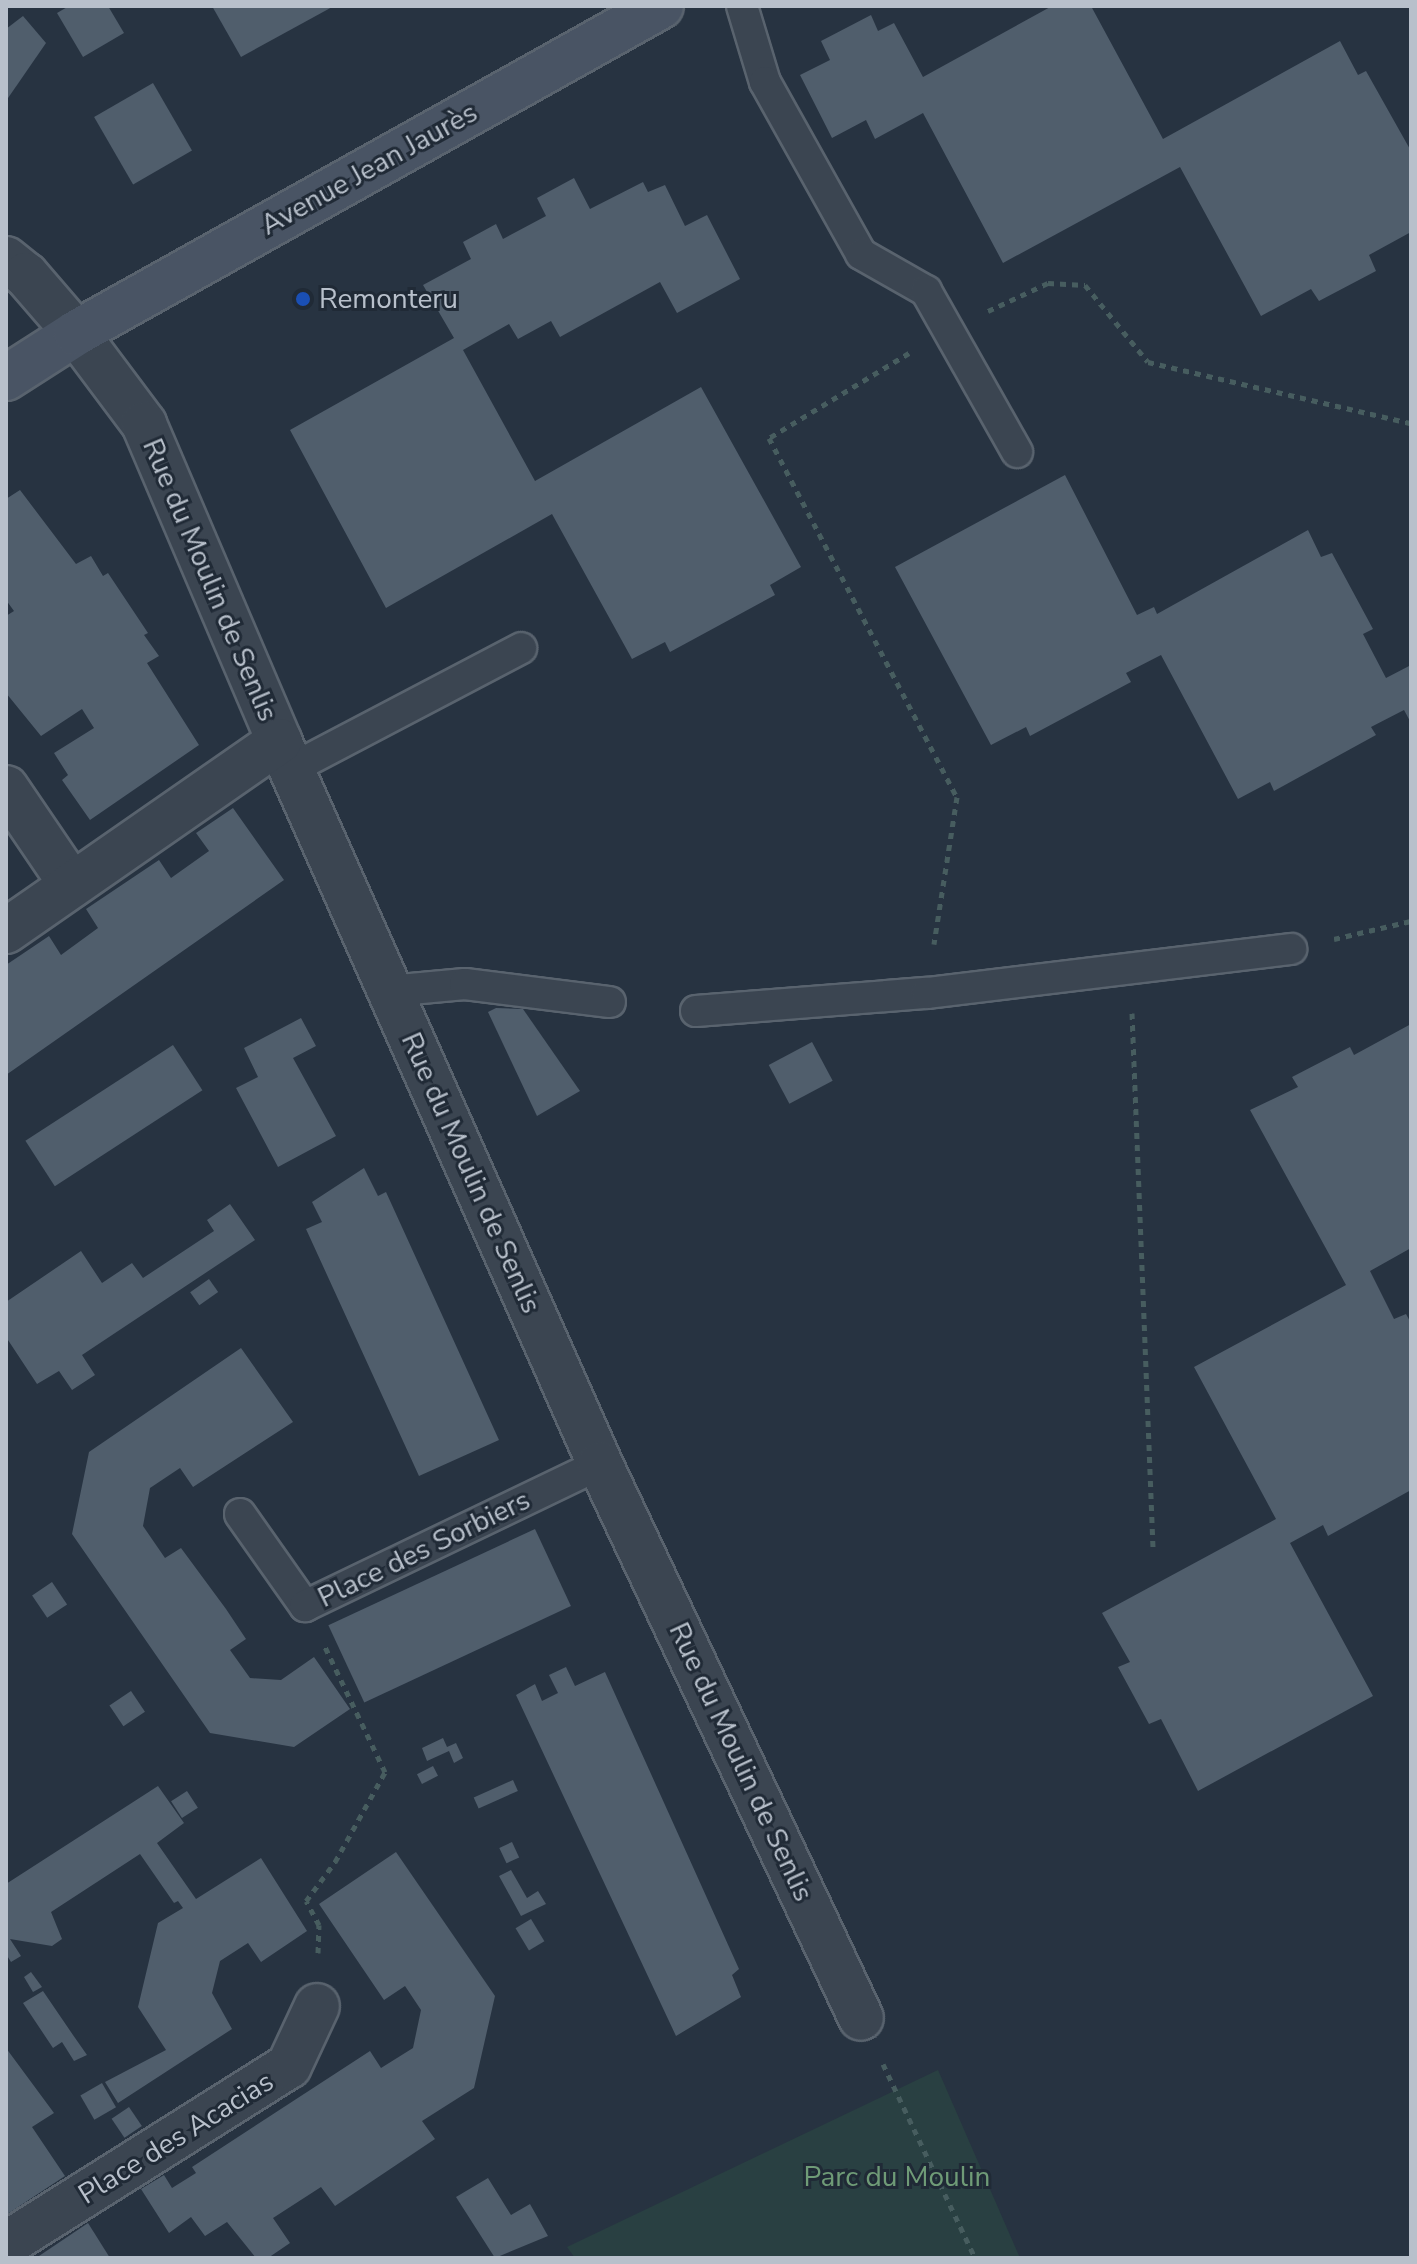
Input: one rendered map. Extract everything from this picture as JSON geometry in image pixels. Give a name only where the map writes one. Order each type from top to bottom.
[{"type":"street","name":"Avenue Jean Jaurès","points":[[6,378],[76,333],[661,6]]},
{"type":"street","name":"Rue du Moulin de Senlis","points":[[6,259],[26,275],[76,333],[144,424],[285,755],[600,1464],[861,2018]]},
{"type":"street","points":[[6,931],[72,885],[285,755]]},
{"type":"street","points":[[6,788],[72,885]]},
{"type":"street","name":"Place des Acacias","points":[[6,2244],[289,2066],[317,2006]]},
{"type":"lane","points":[[742,6],[765,82],[861,254],[926,291],[1017,452]]},
{"type":"lane","points":[[285,755],[521,648]]},
{"type":"lane","points":[[696,1011],[927,993],[1291,949]]},
{"type":"lane","points":[[389,991],[465,984],[610,1002]]},
{"type":"lane","name":"Place des Sorbiers","points":[[240,1514],[305,1606],[600,1464]]},
{"type":"path","points":[[927,993],[957,797],[769,438],[948,330],[1048,283],[1085,285],[1148,362],[1411,423]]},
{"type":"path","points":[[1291,949],[1411,921]]},
{"type":"path","points":[[1130,969],[1153,1547]]},
{"type":"path","points":[[305,1606],[385,1772],[335,1862],[306,1901],[319,1925],[317,2006]]},
{"type":"path","points":[[861,2018],[975,2258]]},
{"type":"green space","name":"Parc du Moulin","points":[[938,2070],[1020,2258],[575,2258],[567,2247]]},
{"type":"building","points":[[69,6],[108,6],[124,33],[83,57],[57,13]]},
{"type":"building","points":[[212,6],[334,6],[241,57]]},
{"type":"building","points":[[1052,6],[1091,6],[1163,139],[1340,41],[1358,75],[1366,71],[1411,151],[1411,232],[1369,255],[1376,271],[1319,301],[1311,289],[1261,316],[1180,167],[1003,263],[923,113],[875,139],[866,120],[832,138],[800,75],[830,60],[821,41],[871,15],[878,31],[894,23],[923,77]]},
{"type":"building","points":[[23,16],[46,43],[6,101],[6,29]]},
{"type":"building","points":[[153,83],[192,151],[133,185],[94,117]]},
{"type":"building","points":[[574,178],[590,209],[643,182],[648,192],[665,185],[685,226],[707,215],[740,279],[677,313],[660,282],[560,337],[551,321],[518,339],[509,324],[463,350],[535,481],[701,387],[801,567],[770,585],[775,595],[670,652],[665,642],[632,659],[552,514],[386,608],[290,430],[454,338],[423,285],[471,259],[463,242],[496,224],[503,239],[546,216],[537,198]]},
{"type":"building","points":[[1065,475],[1137,615],[1154,607],[1157,614],[1308,530],[1321,557],[1332,553],[1373,629],[1363,634],[1386,678],[1411,665],[1411,723],[1404,710],[1371,727],[1376,735],[1274,791],[1270,782],[1238,799],[1161,655],[1126,673],[1131,682],[1030,736],[1026,727],[991,745],[895,567]]},
{"type":"building","points":[[20,490],[76,564],[91,556],[103,576],[108,573],[148,633],[144,635],[159,656],[147,663],[199,745],[90,820],[62,780],[68,775],[54,753],[94,728],[82,709],[41,736],[6,693],[6,616],[14,611],[6,600],[6,499]]},
{"type":"building","points":[[233,808],[284,880],[6,1075],[6,965],[49,936],[61,955],[98,928],[86,909],[159,860],[171,878],[209,851],[196,833]]},
{"type":"building","points":[[496,1008],[523,1009],[580,1091],[537,1116],[488,1012]]},
{"type":"building","points":[[301,1018],[316,1046],[293,1058],[336,1136],[278,1167],[236,1088],[258,1077],[244,1048]]},
{"type":"building","points":[[1411,1024],[1411,1248],[1370,1271],[1394,1319],[1406,1314],[1411,1323],[1411,1490],[1328,1536],[1323,1525],[1290,1543],[1373,1696],[1198,1791],[1161,1719],[1149,1724],[1118,1667],[1130,1662],[1102,1613],[1276,1519],[1194,1367],[1346,1285],[1250,1110],[1298,1087],[1292,1077],[1350,1047],[1354,1055]]},
{"type":"building","points":[[812,1042],[833,1081],[789,1104],[769,1065]]},
{"type":"building","points":[[173,1045],[202,1090],[55,1186],[25,1141]]},
{"type":"building","points":[[364,1168],[378,1196],[386,1192],[499,1440],[419,1476],[306,1229],[322,1222],[312,1202]]},
{"type":"building","points":[[230,1204],[255,1240],[82,1355],[95,1375],[72,1390],[59,1371],[37,1384],[6,1337],[6,1302],[81,1251],[102,1283],[132,1263],[143,1278],[214,1231],[207,1220]]},
{"type":"building","points":[[209,1279],[218,1292],[199,1305],[190,1292]]},
{"type":"building","points":[[241,1348],[293,1422],[193,1487],[180,1468],[150,1488],[143,1526],[165,1558],[181,1548],[226,1609],[246,1639],[230,1650],[250,1678],[281,1680],[314,1657],[350,1709],[294,1747],[210,1733],[72,1534],[89,1452]]},
{"type":"building","points":[[535,1529],[571,1606],[364,1702],[328,1625]]},
{"type":"building","points":[[52,1582],[67,1604],[47,1618],[32,1595]]},
{"type":"building","points":[[566,1667],[575,1686],[605,1672],[739,1969],[732,1975],[741,1997],[676,2036],[516,1695],[535,1684],[542,1701],[558,1693],[549,1675]]},
{"type":"building","points":[[131,1691],[145,1712],[123,1726],[109,1706]]},
{"type":"building","points":[[443,1738],[447,1747],[456,1743],[463,1758],[454,1763],[449,1751],[427,1761],[422,1748]]},
{"type":"building","points":[[433,1766],[438,1776],[422,1784],[417,1774]]},
{"type":"building","points":[[513,1780],[518,1791],[479,1808],[474,1797]]},
{"type":"building","points":[[158,1786],[184,1823],[157,1843],[196,1899],[261,1858],[307,1931],[261,1962],[248,1943],[220,1961],[212,1993],[232,2029],[118,2103],[105,2082],[166,2050],[138,2007],[158,1923],[183,1908],[178,1901],[174,1903],[140,1854],[51,1912],[62,1939],[52,1946],[10,1939],[21,1956],[11,1962],[6,1954],[6,1884]]},
{"type":"building","points":[[187,1791],[198,1808],[182,1818],[171,1801]]},
{"type":"building","points":[[512,1842],[519,1857],[506,1863],[499,1848]]},
{"type":"building","points":[[396,1852],[495,1996],[474,2088],[422,2121],[435,2139],[335,2206],[321,2187],[273,2218],[290,2243],[268,2258],[256,2258],[227,2222],[205,2236],[191,2217],[169,2233],[141,2189],[164,2175],[172,2188],[196,2173],[192,2167],[370,2051],[381,2068],[413,2048],[421,2010],[405,1986],[384,2000],[319,1904]]},
{"type":"building","points":[[511,1870],[527,1898],[538,1891],[546,1904],[521,1916],[499,1876]]},
{"type":"building","points":[[531,1919],[544,1941],[529,1951],[516,1928]]},
{"type":"building","points":[[31,1972],[42,1987],[33,1992],[24,1977]]},
{"type":"building","points":[[43,1991],[87,2055],[74,2061],[62,2042],[53,2048],[23,2003]]},
{"type":"building","points":[[6,2048],[54,2113],[32,2127],[65,2176],[6,2215]]},
{"type":"building","points":[[102,2083],[116,2107],[94,2120],[80,2096]]},
{"type":"building","points":[[129,2107],[142,2126],[124,2138],[112,2119]]},
{"type":"building","points":[[488,2178],[511,2215],[530,2204],[548,2236],[495,2258],[456,2197]]},
{"type":"building","points":[[88,2223],[110,2258],[36,2258]]},
{"type":"place","name":"Remonteru","points":[[303,299]]}]
